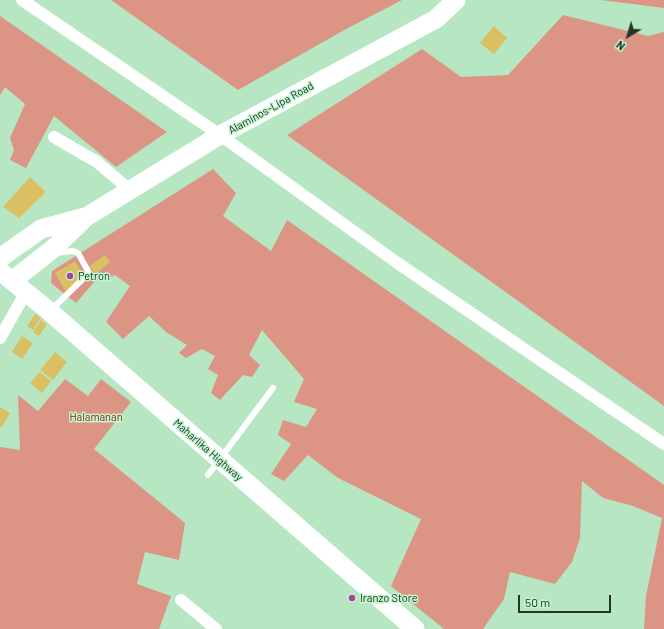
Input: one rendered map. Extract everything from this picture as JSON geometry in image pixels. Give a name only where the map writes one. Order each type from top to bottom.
[{"type":"main road","name":"Alaminos-Lipa Road","points":[[13,281],[48,253],[86,217],[220,136],[436,19],[456,0]]},
{"type":"main road","name":"Alaminos-Lipa Road","points":[[0,258],[41,229],[86,217]]},
{"type":"main road","name":"Maharlika Highway","points":[[13,281],[415,629]]},
{"type":"street","points":[[22,0],[220,136],[396,262],[664,444]]},
{"type":"street","points":[[54,137],[97,162],[130,190]]},
{"type":"street","points":[[0,338],[13,281]]},
{"type":"street","points":[[181,600],[215,629]]},
{"type":"lane","points":[[48,253],[78,253],[88,271],[88,274],[49,311]]},
{"type":"lane","points":[[208,475],[273,388]]},
{"type":"green space","points":[[111,0],[402,0],[348,28],[238,90]]},
{"type":"green space","points":[[601,0],[664,0],[664,8]]},
{"type":"green space","points":[[563,15],[648,36],[664,32],[664,406],[287,135],[422,49],[461,77],[508,75]]},
{"type":"green space","points":[[0,16],[167,132],[116,167],[54,116],[26,168],[10,160],[14,150],[10,138],[25,104],[5,87],[0,95]]},
{"type":"green space","points":[[213,169],[236,193],[223,216],[271,251],[287,220],[664,485],[664,629],[644,629],[646,596],[662,518],[633,506],[603,498],[582,481],[580,538],[572,562],[555,584],[510,572],[504,599],[483,629],[444,629],[391,586],[421,519],[338,478],[308,455],[284,481],[271,474],[291,444],[278,435],[283,420],[306,427],[317,409],[294,402],[304,379],[262,330],[249,355],[260,365],[252,377],[243,375],[220,400],[211,393],[218,375],[208,369],[215,356],[202,349],[186,358],[179,353],[187,345],[166,332],[149,316],[123,339],[106,322],[130,286],[115,275],[101,281],[96,280],[76,303],[51,283],[52,271]]},
{"type":"green space","name":"Halamanan","points":[[65,379],[88,396],[101,379],[131,402],[94,449],[185,523],[179,560],[145,552],[137,584],[171,596],[159,629],[0,629],[0,447],[20,450],[18,395],[38,411]]},
{"type":"building","points":[[494,26],[507,38],[494,54],[480,43]]},
{"type":"building","points":[[30,177],[46,192],[19,218],[3,207]]},
{"type":"building","points":[[105,255],[110,262],[96,274],[89,266]]},
{"type":"building","name":"Petron","points":[[75,261],[86,279],[65,291],[55,273]]},
{"type":"building","points":[[35,314],[41,318],[33,330],[27,326]]},
{"type":"building","points":[[41,320],[47,324],[39,336],[33,332]]},
{"type":"building","points":[[22,336],[33,343],[22,359],[12,352]]},
{"type":"building","points":[[55,352],[67,362],[53,380],[40,370]]},
{"type":"building","points":[[40,372],[51,381],[42,393],[30,383]]},
{"type":"building","points":[[0,407],[10,413],[2,427],[0,426]]},
{"type":"place","name":"Petron","points":[[70,276]]},
{"type":"place","name":"Iranzo Store","points":[[352,598]]}]
